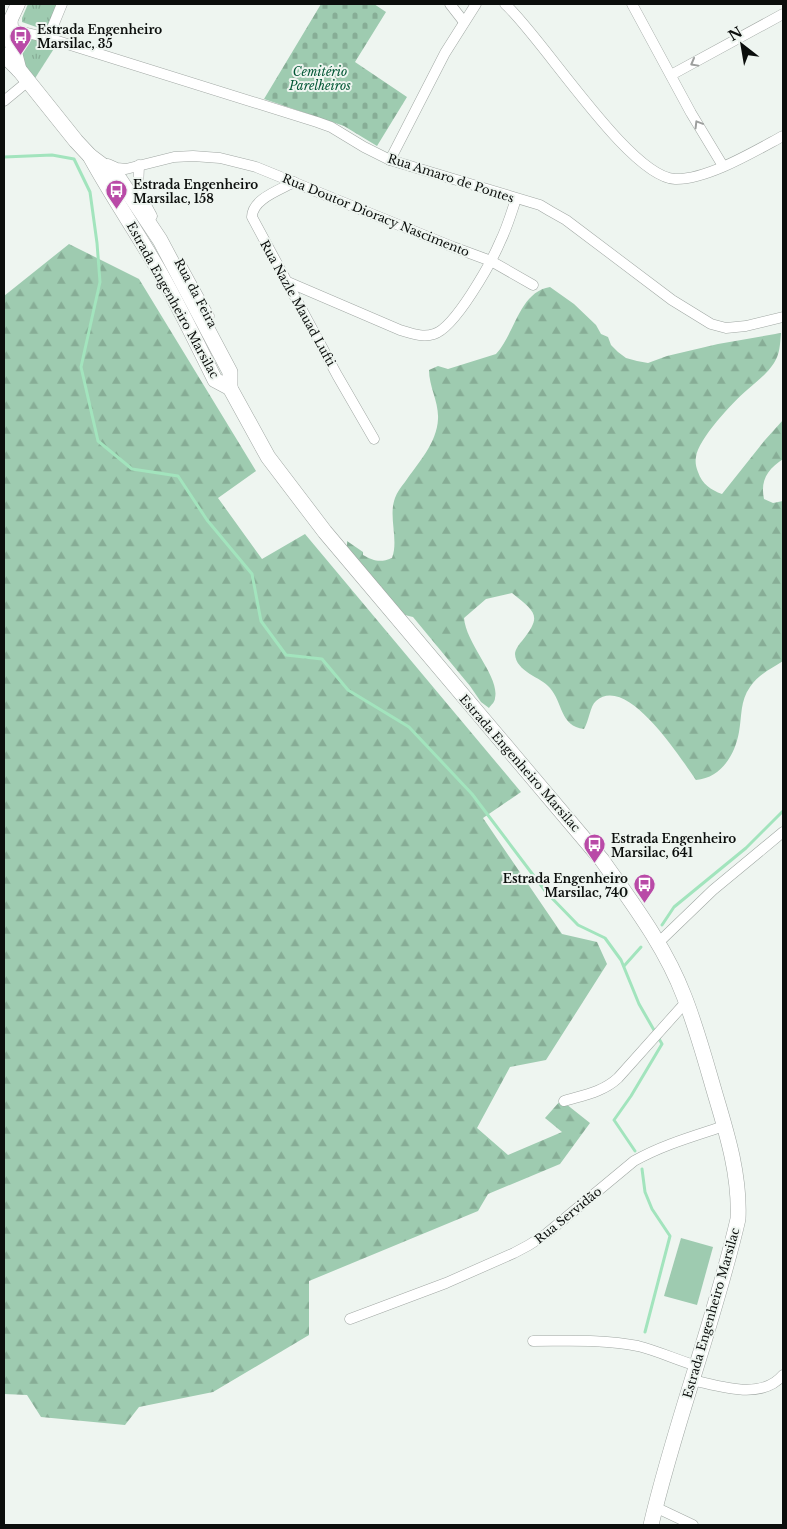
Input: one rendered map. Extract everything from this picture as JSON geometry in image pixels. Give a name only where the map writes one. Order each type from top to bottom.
[{"type":"main road","points":[[7,23],[18,4]]},
{"type":"main road","name":"Estrada Engenheiro Marsilac","points":[[7,23],[23,77]]},
{"type":"main road","name":"Estrada Engenheiro Marsilac","points":[[4,55],[90,156],[160,272],[215,380],[232,393],[268,457],[295,495],[590,844],[641,915],[658,943],[686,1002],[734,1165],[739,1196],[738,1220],[651,1525]]},
{"type":"main road","name":"Estrada Engenheiro Marsilac","points":[[90,156],[122,173],[230,372],[232,393]]},
{"type":"main road","points":[[122,173],[111,183],[113,196],[126,203],[136,198]]},
{"type":"street","points":[[48,38],[62,4]]},
{"type":"street","points":[[450,4],[464,22]]},
{"type":"street","points":[[390,160],[445,53],[476,4]]},
{"type":"street","points":[[506,4],[597,115],[646,165],[657,172],[674,179],[700,175],[723,166],[783,136]]},
{"type":"street","points":[[632,4],[723,166]]},
{"type":"street","points":[[671,75],[783,14]]},
{"type":"street","name":"Rua Amaro de Pontes","points":[[7,23],[48,38],[317,122],[331,127],[390,160],[540,205],[566,220],[672,300],[711,324],[726,328],[746,326],[783,317]]},
{"type":"street","points":[[4,101],[23,77]]},
{"type":"street","name":"Rua Doutor Dioracy Nascimento","points":[[122,173],[139,165],[174,157],[193,156],[220,158],[256,167],[453,247],[492,260],[533,285]]},
{"type":"street","points":[[136,198],[139,165]]},
{"type":"street","name":"Rua Nazle Mauad Lufti","points":[[294,182],[263,199],[252,210],[252,217],[337,375],[374,438]]},
{"type":"street","points":[[288,282],[400,330],[427,336],[435,334],[444,329],[454,318],[492,260],[508,226],[516,199]]},
{"type":"street","points":[[658,943],[713,890],[783,832]]},
{"type":"street","points":[[564,1101],[602,1090],[610,1085],[686,1002]]},
{"type":"street","name":"Rua Servidão","points":[[350,1319],[446,1283],[514,1253],[546,1234],[634,1161],[674,1142],[724,1126]]},
{"type":"street","points":[[533,1341],[620,1343],[653,1350],[694,1373],[738,1390],[757,1390],[772,1385],[783,1375]]},
{"type":"street","points":[[655,1507],[693,1525]]},
{"type":"green space","points":[[28,4],[58,4],[47,29],[45,30],[22,22]]},
{"type":"green space","name":"Cemitério Parelheiros","points":[[321,4],[374,4],[386,12],[355,62],[407,97],[377,146],[344,126],[264,99]]},
{"type":"green space","points":[[19,33],[55,47],[32,83],[14,38]]},
{"type":"green space","points":[[69,244],[139,279],[256,471],[218,498],[262,559],[305,534],[521,792],[483,818],[562,934],[597,942],[607,964],[546,1060],[510,1067],[477,1128],[508,1155],[562,1132],[545,1118],[561,1100],[590,1123],[560,1164],[488,1194],[478,1211],[309,1281],[309,1335],[213,1392],[139,1407],[125,1425],[41,1417],[27,1395],[4,1394],[4,296]]},
{"type":"green space","points":[[550,287],[574,304],[596,325],[601,334],[608,337],[611,345],[618,352],[626,358],[637,361],[648,363],[667,356],[718,344],[781,333],[779,352],[774,363],[717,421],[698,449],[696,457],[697,468],[704,483],[722,494],[783,420],[783,459],[769,471],[764,481],[763,492],[764,499],[773,503],[783,501],[783,661],[761,675],[750,687],[743,703],[739,732],[734,749],[720,770],[705,778],[696,780],[652,722],[637,708],[623,699],[609,695],[596,701],[592,706],[584,729],[570,723],[550,688],[524,670],[516,660],[516,649],[533,625],[534,614],[512,593],[486,599],[464,618],[470,639],[493,680],[495,699],[489,708],[481,702],[413,617],[397,610],[381,586],[369,584],[347,551],[347,541],[370,559],[380,561],[392,558],[394,551],[393,505],[395,498],[431,444],[437,428],[438,413],[429,370],[438,366],[448,369],[496,354],[503,346],[524,305],[540,290]]},
{"type":"green space","points":[[681,1238],[713,1247],[697,1305],[664,1296]]},
{"type":"waterway","points":[[4,157],[52,155],[74,159],[90,192],[100,282],[81,367],[98,441],[132,469],[178,476],[207,520],[252,574],[261,621],[286,655],[322,659],[348,690],[409,727],[472,794],[546,892],[578,925],[605,938],[621,960],[639,1004],[662,1044],[631,1096],[614,1120],[635,1151]]},
{"type":"waterway","points":[[662,925],[674,907],[746,848],[783,811]]},
{"type":"waterway","points":[[624,966],[641,947]]},
{"type":"waterway","points":[[642,1169],[645,1192],[652,1209],[670,1236],[645,1332]]},
{"type":"place","name":"Estrada Engenheiro Marsilac, 35","points":[[21,55]]},
{"type":"place","name":"Estrada Engenheiro Marsilac, 158","points":[[117,210]]},
{"type":"place","name":"Estrada Engenheiro Marsilac, 641","points":[[595,864]]},
{"type":"place","name":"Estrada Engenheiro Marsilac, 740","points":[[644,904]]}]
